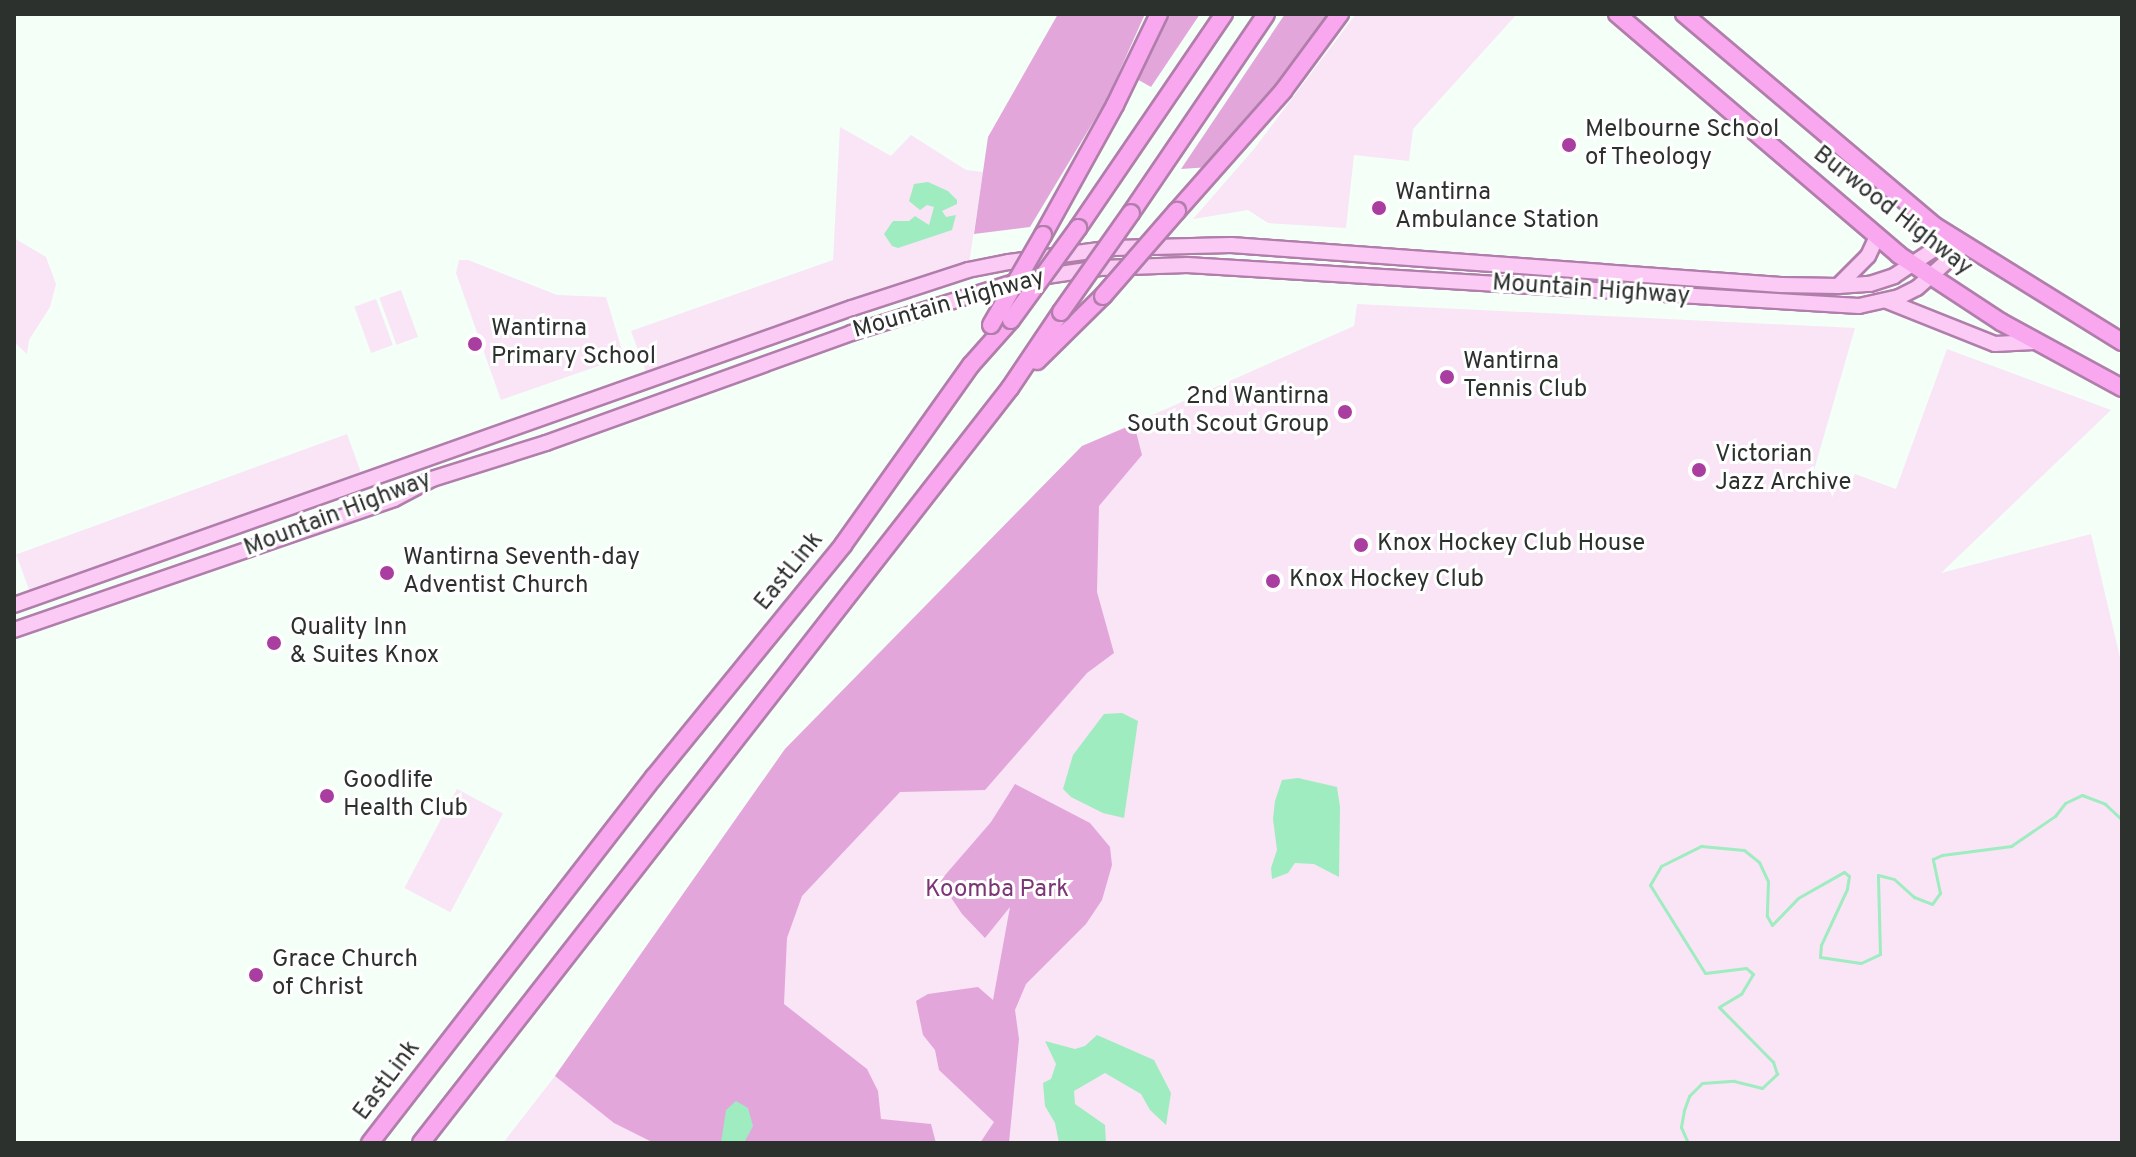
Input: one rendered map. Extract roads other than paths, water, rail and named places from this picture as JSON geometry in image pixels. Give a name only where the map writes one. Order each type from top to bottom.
[{"type":"highway","points":[[971,365],[1115,105],[1159,14]]},
{"type":"highway","name":"EastLink","points":[[370,1143],[654,777],[843,545],[971,365],[1011,320],[1078,228],[1224,14]]},
{"type":"highway","points":[[421,1143],[1010,388],[1266,14]]},
{"type":"highway","points":[[1010,388],[1103,296],[1283,91],[1340,14]]},
{"type":"highway","name":"Burwood Highway","points":[[1617,14],[1877,237],[1913,264],[2034,342],[2122,388]]},
{"type":"highway","name":"Burwood Highway","points":[[1684,14],[1890,192],[1958,242],[2122,342]]},
{"type":"main road","points":[[1838,286],[1868,256],[1877,237]]},
{"type":"main road","name":"Mountain Highway","points":[[14,605],[852,308],[968,270],[1058,254],[1143,246],[1273,247],[1781,285],[1838,286],[1878,282],[1958,242]]},
{"type":"main road","name":"Mountain Highway","points":[[14,630],[413,492],[432,479],[851,333],[1020,280],[1138,265],[1256,268],[1837,306],[1887,301],[1906,295],[1932,278],[1958,242]]},
{"type":"main road","points":[[1633,294],[1635,273]]},
{"type":"main road","points":[[1887,301],[1995,344],[2034,342]]},
{"type":"main road","points":[[851,333],[852,308]]},
{"type":"main road","points":[[662,376],[671,398]]},
{"type":"main road","points":[[291,507],[299,531]]},
{"type":"main road","points":[[148,557],[156,581]]},
{"type":"waterway","points":[[1688,1143],[1681,1127],[1684,1110],[1689,1096],[1702,1083],[1734,1081],[1762,1088],[1777,1074],[1773,1062],[1719,1007],[1741,994],[1753,974],[1746,968],[1705,973],[1650,885],[1661,866],[1701,846],[1744,850],[1759,862],[1768,881],[1767,916],[1772,925],[1798,898],[1844,872],[1849,876],[1847,889],[1821,945],[1820,957],[1861,963],[1880,954],[1878,875],[1894,879],[1914,897],[1932,904],[1940,893],[1933,859],[1942,855],[2011,846],[2055,816],[2065,803],[2082,795],[2105,804],[2122,820]]},
{"type":"waterway","points":[[1704,1143],[1738,1143]]},
{"type":"place","name":"Melbourne School of Theology","points":[[1569,145]]},
{"type":"place","name":"Wantirna Ambulance Station","points":[[1379,208]]},
{"type":"place","name":"Wantirna Primary School","points":[[475,344]]},
{"type":"place","name":"Wantirna Tennis Club","points":[[1447,377]]},
{"type":"place","name":"2nd Wantirna South Scout Group","points":[[1345,412]]},
{"type":"place","name":"Victorian Jazz Archive","points":[[1699,470]]},
{"type":"place","name":"Knox Hockey Club House","points":[[1361,545]]},
{"type":"place","name":"Wantirna Seventh-day Adventist Church","points":[[387,573]]},
{"type":"place","name":"Knox Hockey Club","points":[[1273,581]]},
{"type":"place","name":"Quality Inn & Suites Knox","points":[[274,643]]},
{"type":"place","name":"Goodlife Health Club","points":[[327,796]]},
{"type":"place","name":"Grace Church of Christ","points":[[256,975]]},
{"type":"park label","name":"Koomba Park","points":[[997,891]]}]
